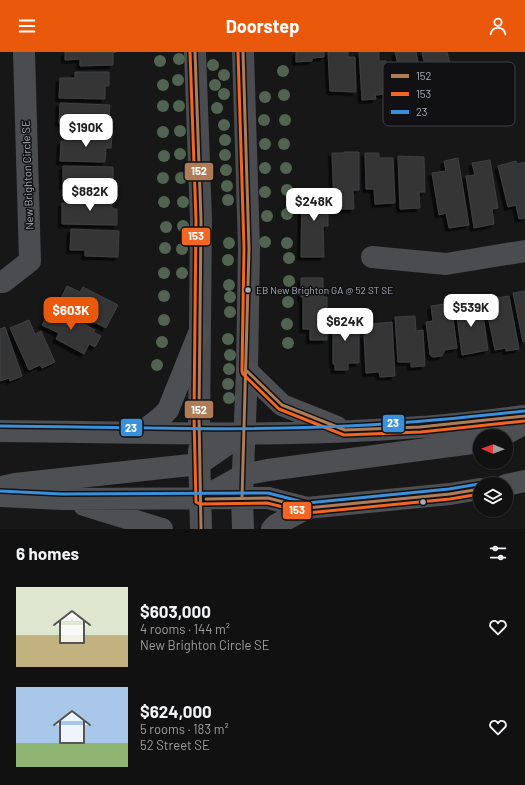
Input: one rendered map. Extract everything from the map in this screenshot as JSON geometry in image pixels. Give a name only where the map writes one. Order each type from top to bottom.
[{"type":"main road","points":[[142,432],[168,410],[200,333]]},
{"type":"main road","points":[[247,371],[282,405],[345,430]]},
{"type":"main road","points":[[0,432],[244,433],[345,430],[420,427],[525,416]]},
{"type":"main road","points":[[513,430],[525,423]]},
{"type":"main road","points":[[199,433],[201,529]]},
{"type":"main road","points":[[0,487],[23,483],[200,464],[244,433]]},
{"type":"main road","points":[[200,499],[242,475],[268,470],[473,443]]},
{"type":"main road","points":[[513,484],[525,481]]},
{"type":"main road","points":[[0,496],[62,499],[268,498],[307,508],[450,494],[473,490]]},
{"type":"main road","points":[[242,498],[243,529]]},
{"type":"main road","points":[[62,499],[162,529]]},
{"type":"main road","points":[[272,529],[276,525],[307,508]]},
{"type":"street","name":"New Brighton Circle SE","points":[[0,282],[3,282],[30,261],[24,52]]},
{"type":"street","points":[[195,52],[201,220],[199,433]]},
{"type":"street","points":[[242,498],[247,371],[249,248],[243,52]]},
{"type":"street","points":[[372,257],[446,264],[525,251]]},
{"type":"building","points":[[65,52],[116,52],[113,53],[113,65],[80,66],[80,59],[65,60]]},
{"type":"building","points":[[296,52],[324,52],[324,57],[312,58],[312,61],[296,62]]},
{"type":"building","points":[[328,52],[348,52],[348,57],[355,57],[356,92],[330,91]]},
{"type":"building","points":[[359,52],[379,52],[379,61],[386,61],[383,62],[383,94],[375,95],[376,99],[362,100]]},
{"type":"building","points":[[395,52],[416,52],[418,62],[398,62]]},
{"type":"building","points":[[422,52],[447,52],[450,62],[424,62]]},
{"type":"building","points":[[75,72],[109,72],[109,86],[105,86],[105,99],[59,98],[60,78],[75,78]]},
{"type":"building","points":[[60,103],[110,105],[108,129],[73,129],[73,123],[59,123]]},
{"type":"building","points":[[79,134],[112,134],[111,148],[106,148],[105,162],[60,161],[61,141],[79,141]]},
{"type":"building","points":[[359,152],[359,190],[353,190],[354,209],[334,209],[332,153]]},
{"type":"building","points":[[365,153],[379,153],[379,158],[393,158],[395,203],[375,204],[374,189],[366,189]]},
{"type":"building","points":[[398,156],[424,157],[425,192],[419,192],[420,208],[400,209]]},
{"type":"building","points":[[458,158],[469,225],[449,228],[446,213],[439,215],[432,173],[446,171],[444,161]]},
{"type":"building","points":[[490,160],[498,208],[492,209],[494,224],[474,228],[466,176],[475,175],[472,163]]},
{"type":"building","points":[[516,161],[517,164],[525,162],[525,218],[519,219],[516,205],[508,207],[498,166]]},
{"type":"building","points":[[63,166],[113,167],[113,180],[109,180],[108,191],[78,190],[78,187],[63,186]]},
{"type":"building","points":[[302,189],[328,189],[328,226],[323,226],[324,257],[301,257]]},
{"type":"building","points":[[80,198],[112,198],[112,209],[117,209],[117,225],[62,224],[62,203],[80,204]]},
{"type":"building","points":[[71,229],[119,231],[118,257],[85,256],[85,250],[70,250]]},
{"type":"building","points":[[301,278],[323,278],[323,297],[327,297],[327,340],[310,340],[310,329],[303,329],[303,297],[301,297]]},
{"type":"building","points":[[67,286],[80,292],[83,287],[118,305],[106,328],[58,304]]},
{"type":"building","points":[[525,291],[525,341],[523,342],[513,293]]},
{"type":"building","points":[[509,296],[519,349],[506,351],[506,348],[495,350],[488,316],[492,315],[489,299]]},
{"type":"building","points":[[474,300],[476,316],[483,315],[488,350],[462,355],[455,302]]},
{"type":"building","points":[[451,303],[457,348],[445,350],[442,356],[433,357],[430,355],[426,322],[433,321],[431,306]]},
{"type":"building","points":[[52,306],[66,313],[64,316],[70,319],[71,317],[95,330],[93,332],[101,336],[95,347],[89,344],[84,354],[56,339],[59,333],[42,325]]},
{"type":"building","points":[[333,314],[354,315],[353,330],[359,330],[359,363],[348,363],[348,370],[335,370],[335,364],[333,364]]},
{"type":"building","points":[[415,316],[416,331],[423,330],[425,366],[411,367],[411,362],[398,362],[395,317]]},
{"type":"building","points":[[29,320],[35,334],[41,331],[55,362],[42,368],[40,365],[29,370],[10,328]]},
{"type":"building","points":[[392,322],[395,376],[380,377],[379,372],[366,373],[364,335],[371,334],[371,324]]},
{"type":"building","points":[[5,327],[22,376],[10,381],[9,378],[0,381],[0,329]]},
{"type":"transit line","name":"153","points":[[190,52],[196,220],[194,416],[196,502],[200,504],[267,503],[307,513],[450,499],[473,495]]},
{"type":"transit line","name":"152","points":[[195,52],[201,220],[199,416],[201,529]]},
{"type":"transit line","name":"153","points":[[238,52],[244,248],[243,374],[279,409],[344,435],[421,432],[525,421]]},
{"type":"transit line","name":"152","points":[[242,498],[249,249],[243,52]]},
{"type":"transit line","name":"152","points":[[247,371],[282,405],[345,430],[420,427],[525,416]]},
{"type":"transit line","name":"23","points":[[0,426],[230,429],[322,427],[407,422],[524,411]]},
{"type":"transit line","name":"23","points":[[0,491],[62,494],[268,493],[307,503],[449,489],[473,485]]},
{"type":"transit line","name":"152","points":[[206,499],[268,498],[307,508],[450,494],[473,490]]},
{"type":"place","name":"EB New Brighton GA @ 52 ST SE","points":[[248,290]]}]
